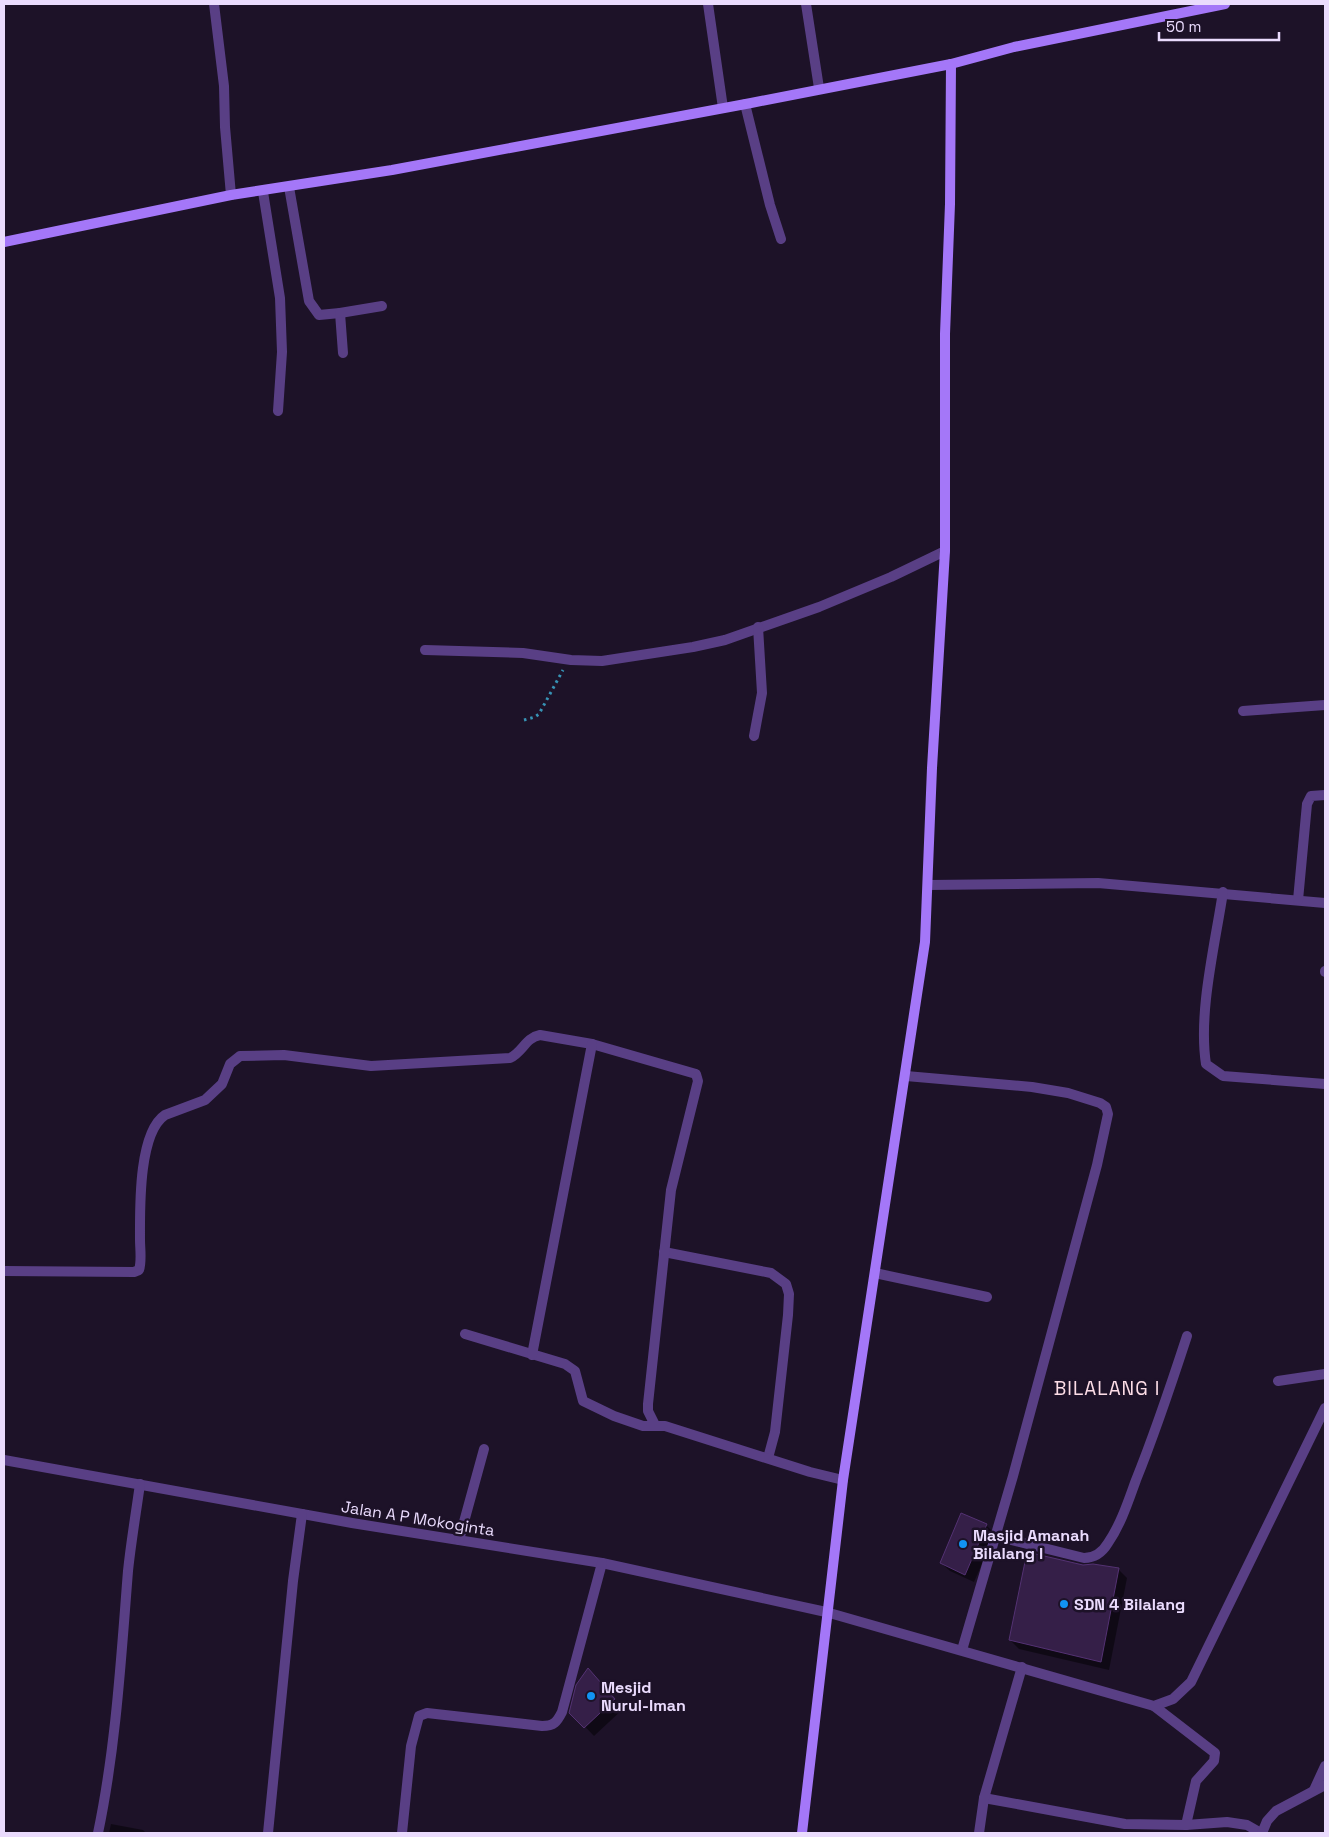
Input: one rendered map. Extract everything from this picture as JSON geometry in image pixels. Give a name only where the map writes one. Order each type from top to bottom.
[{"type":"street","points":[[214,4],[224,86],[225,127],[231,195]]},
{"type":"street","points":[[708,4],[723,108]]},
{"type":"street","points":[[806,4],[819,88]]},
{"type":"street","points":[[4,242],[231,195],[263,192],[745,104],[819,88],[951,64],[1014,47],[1225,4]]},
{"type":"street","points":[[802,1833],[826,1612],[843,1480],[925,942],[929,885],[932,768],[945,551],[945,334],[950,204],[951,64]]},
{"type":"street","points":[[745,104],[770,205],[782,239]]},
{"type":"street","points":[[289,187],[309,301],[319,315],[382,306]]},
{"type":"street","points":[[263,192],[280,298],[282,352],[278,411]]},
{"type":"street","points":[[340,313],[343,353]]},
{"type":"street","points":[[425,650],[523,653],[571,660],[602,661],[693,647],[725,640],[843,597],[945,551]]},
{"type":"street","points":[[754,736],[762,693],[758,627]]},
{"type":"street","points":[[1243,711],[1325,705]]},
{"type":"street","points":[[1298,900],[1307,804],[1311,796],[1325,795]]},
{"type":"street","points":[[929,885],[1098,883],[1223,892],[1325,903]]},
{"type":"street","points":[[1223,892],[1205,1018],[1203,1045],[1206,1064],[1223,1076],[1325,1084]]},
{"type":"street","points":[[4,1271],[134,1272],[139,1270],[144,1165],[154,1128],[160,1119],[166,1115],[204,1100],[222,1084],[230,1064],[240,1056],[284,1055],[371,1066],[510,1058],[518,1055],[532,1037],[540,1035],[592,1044],[690,1072],[697,1076],[698,1081],[672,1185],[648,1404],[648,1411],[655,1425]]},
{"type":"street","points":[[532,1355],[592,1044]]},
{"type":"street","points":[[906,1076],[1032,1087],[1089,1098],[1106,1107],[1108,1111],[1099,1158],[962,1650]]},
{"type":"street","points":[[664,1252],[771,1273],[786,1284],[789,1294],[788,1315],[775,1432],[768,1458]]},
{"type":"street","points":[[875,1273],[987,1297]]},
{"type":"street","points":[[465,1334],[565,1364],[575,1371],[582,1398],[588,1404],[643,1426],[665,1426],[810,1472],[843,1480]]},
{"type":"street","points":[[995,1536],[1084,1558],[1095,1557],[1100,1553],[1108,1544],[1120,1521],[1158,1425],[1187,1336]]},
{"type":"street","points":[[1278,1381],[1325,1374]]},
{"type":"street","points":[[1154,1706],[1173,1699],[1191,1682],[1325,1408]]},
{"type":"street","points":[[459,1540],[484,1449]]},
{"type":"street","name":"Jalan A P Mokoginta","points":[[4,1460],[302,1514],[602,1563],[826,1612],[1154,1706]]},
{"type":"street","points":[[98,1833],[105,1800],[121,1678],[128,1571],[140,1484]]},
{"type":"street","points":[[268,1833],[292,1581],[302,1514]]},
{"type":"street","points":[[402,1833],[411,1746],[419,1716],[427,1713],[542,1726],[550,1726],[557,1722],[562,1712],[602,1563]]},
{"type":"street","points":[[979,1833],[984,1798],[1022,1667]]},
{"type":"street","points":[[1154,1706],[1215,1753],[1214,1761],[1196,1781],[1186,1825]]},
{"type":"street","points":[[1314,1790],[1325,1766]]},
{"type":"street","points":[[984,1798],[1125,1824],[1186,1825],[1227,1822],[1247,1825],[1261,1833],[1271,1816],[1325,1785]]},
{"type":"path","points":[[524,720],[535,718],[539,714],[554,684],[571,660]]},
{"type":"building","name":"Masjid Amanah Bilalang I","points":[[961,1513],[987,1524],[965,1575],[940,1563]]},
{"type":"building","name":"SDN 4 Bilalang","points":[[1027,1552],[1083,1565],[1093,1564],[1119,1568],[1101,1662],[1009,1640]]},
{"type":"building","name":"Mesjid Nurul-Iman","points":[[588,1668],[615,1699],[584,1728],[569,1713],[576,1685]]},
{"type":"place","name":"Masjid Amanah Bilalang I","points":[[963,1544]]},
{"type":"place","name":"SDN 4 Bilalang","points":[[1064,1604]]},
{"type":"place","name":"Mesjid Nurul-Iman","points":[[591,1696]]},
{"type":"district","name":"BILALANG I","points":[[1107,1388]]}]
